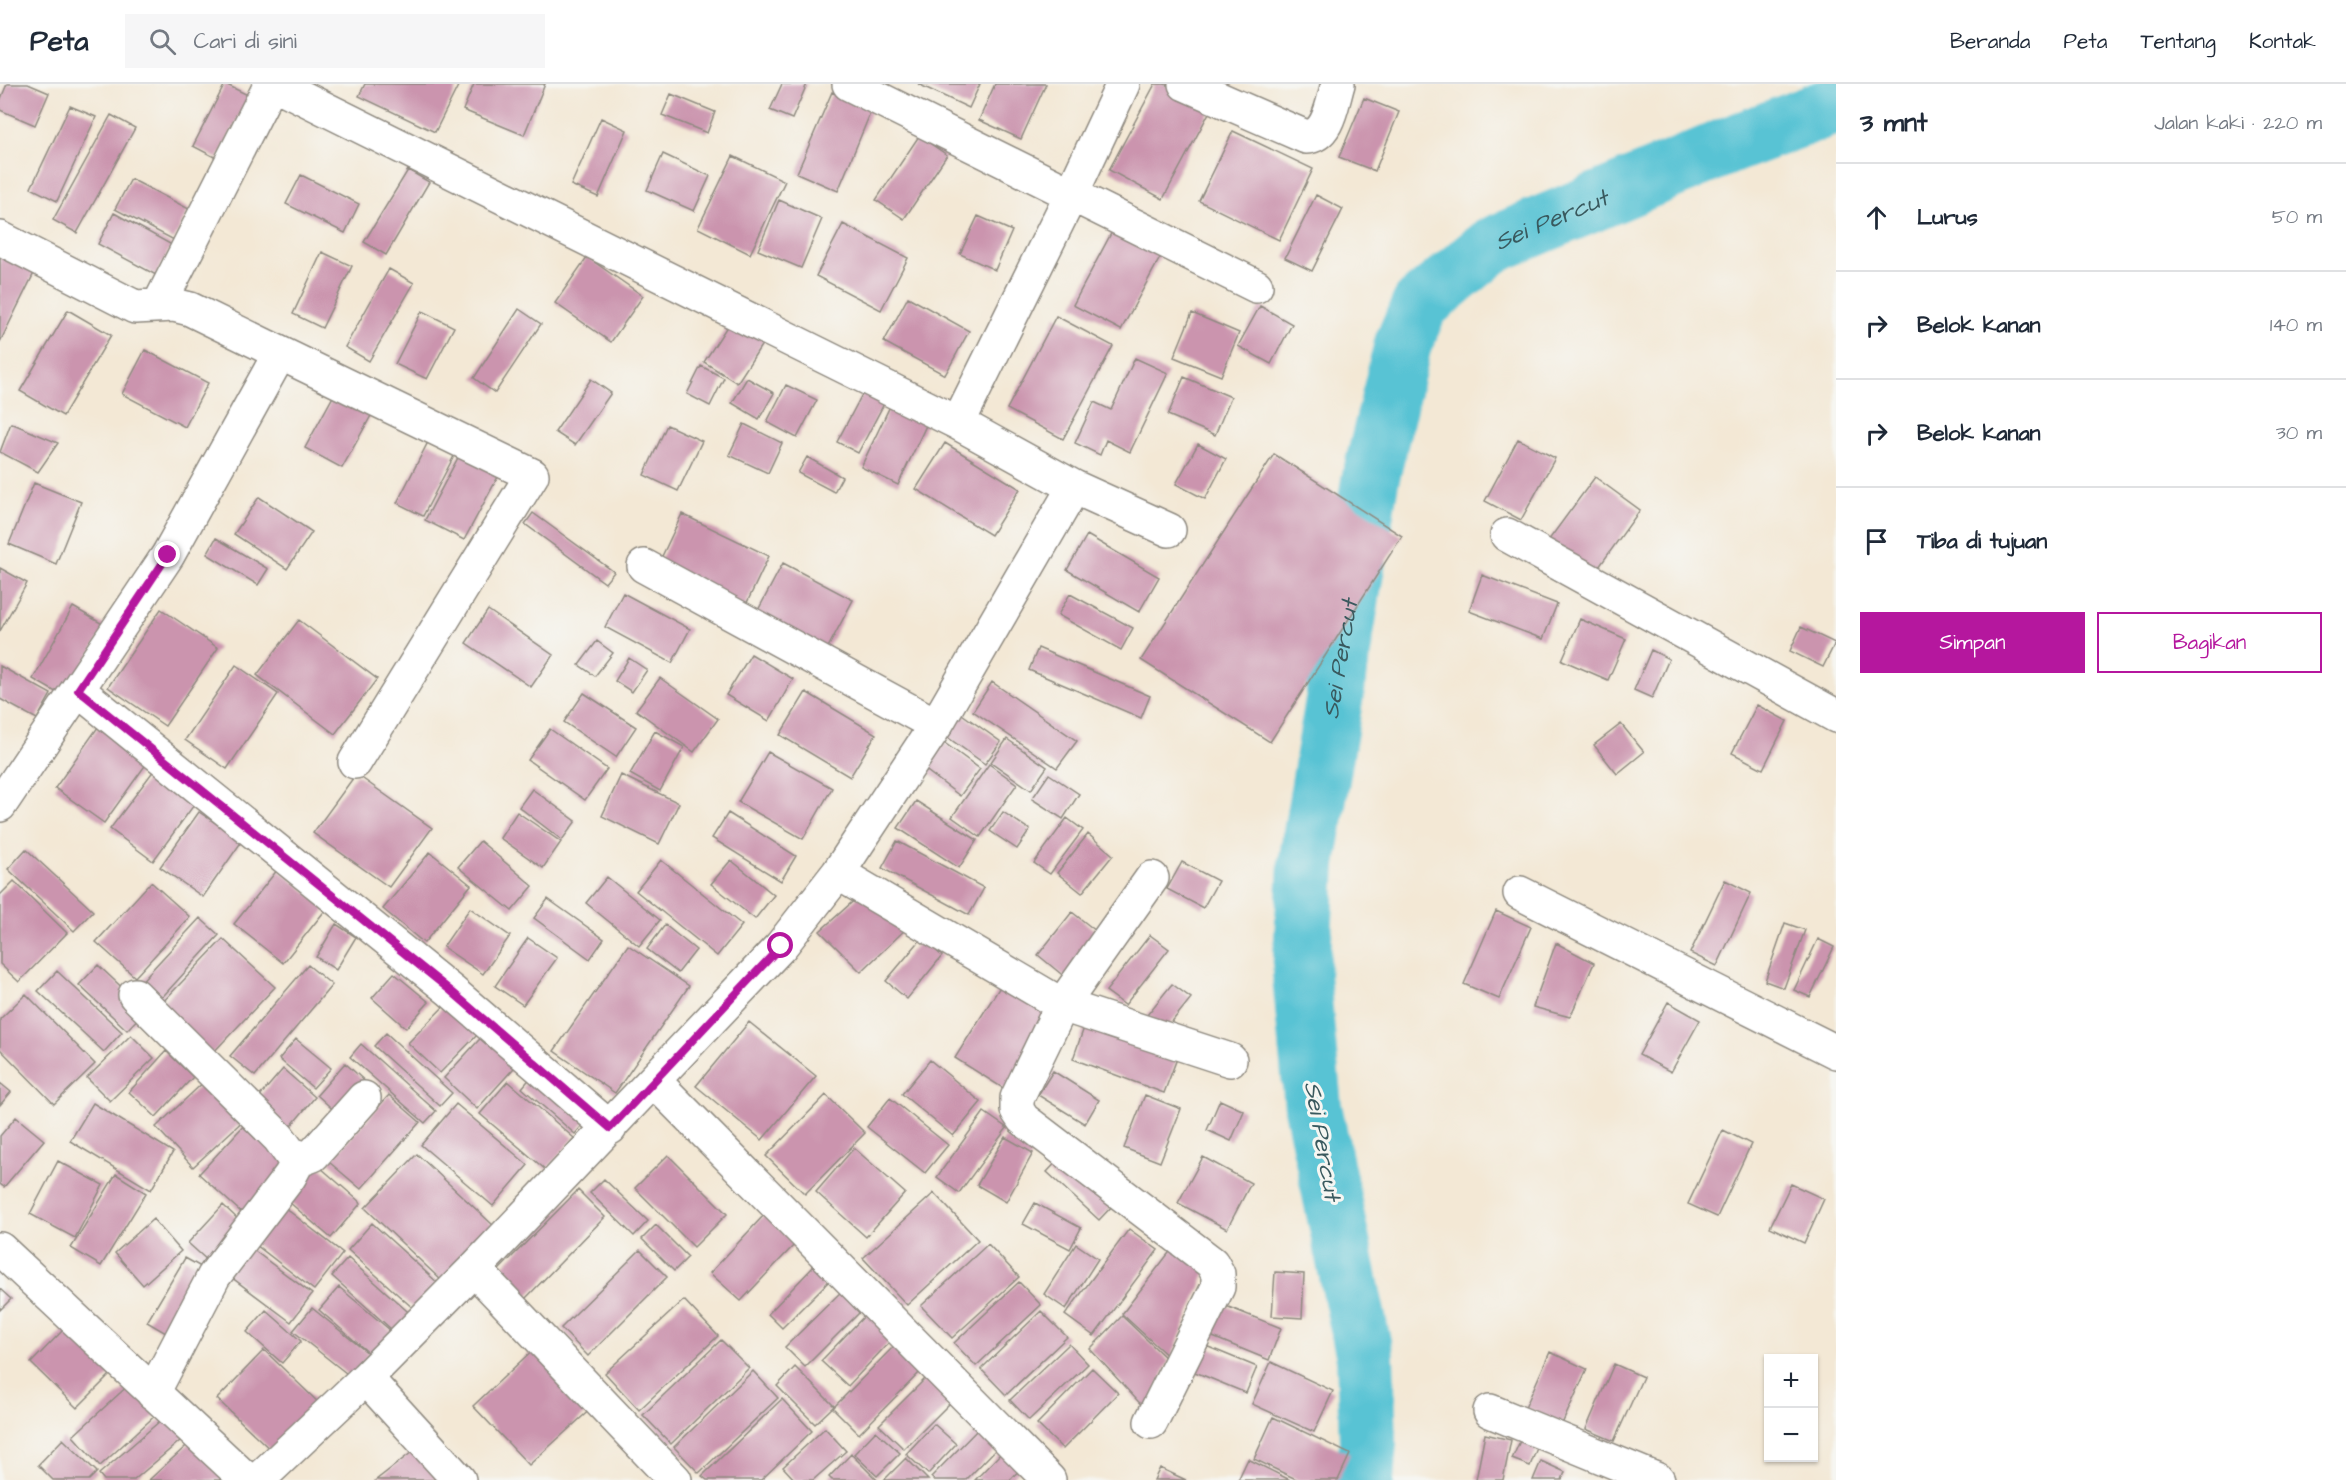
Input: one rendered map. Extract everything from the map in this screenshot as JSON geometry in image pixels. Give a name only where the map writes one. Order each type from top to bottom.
[{"type":"street","points":[[159,305],[273,84],[319,94],[958,423],[1074,487],[1169,530]]},
{"type":"street","points":[[849,84],[1256,286]]},
{"type":"street","points":[[958,423],[1072,193],[1122,84]]},
{"type":"street","points":[[1185,84],[1306,137],[1315,136],[1323,129],[1338,84]]},
{"type":"street","points":[[0,238],[111,297],[135,307],[159,305],[190,309],[532,475],[355,762]]},
{"type":"street","points":[[0,805],[168,555],[280,353]]},
{"type":"street","points":[[258,1480],[366,1378],[474,1269],[781,946],[838,873],[936,725],[1074,487]]},
{"type":"street","points":[[1507,535],[1836,716]]},
{"type":"street","points":[[644,566],[936,725]]},
{"type":"street","points":[[78,690],[451,991],[610,1128]]},
{"type":"street","points":[[838,873],[1062,1005],[1230,1060]]},
{"type":"street","points":[[1151,1422],[1218,1287],[1218,1274],[1212,1263],[1023,1119],[1017,1110],[1017,1098],[1062,1005],[1152,878]]},
{"type":"street","points":[[1520,893],[1836,1052]]},
{"type":"street","points":[[135,995],[279,1138],[297,1163],[290,1176],[214,1276],[153,1393]]},
{"type":"street","points":[[654,1081],[1049,1480]]},
{"type":"street","points":[[291,1154],[305,1158],[313,1155],[364,1098]]},
{"type":"street","points":[[0,1249],[247,1480]]},
{"type":"street","points":[[474,1269],[675,1480]]},
{"type":"street","points":[[366,1378],[459,1480]]},
{"type":"street","points":[[1490,1411],[1658,1480]]},
{"type":"building","points":[[7,84],[28,84],[49,93],[35,125],[0,110],[0,101]]},
{"type":"building","points":[[225,84],[250,96],[218,159],[193,146]]},
{"type":"building","points":[[365,84],[459,84],[435,132],[359,96]]},
{"type":"building","points":[[474,84],[545,84],[524,135],[463,110]]},
{"type":"building","points":[[782,84],[807,84],[792,119],[770,110]]},
{"type":"building","points":[[918,84],[980,84],[969,108]]},
{"type":"building","points":[[995,84],[1046,84],[1021,139],[979,120]]},
{"type":"building","points":[[1155,84],[1165,84],[1211,109],[1163,199],[1109,170]]},
{"type":"building","points":[[832,92],[872,109],[838,191],[797,173]]},
{"type":"building","points":[[671,94],[715,112],[707,133],[662,115]]},
{"type":"building","points":[[1364,98],[1399,112],[1375,171],[1339,157]]},
{"type":"building","points":[[70,106],[96,117],[57,201],[31,188]]},
{"type":"building","points":[[111,115],[135,128],[77,233],[53,220]]},
{"type":"building","points":[[601,118],[627,130],[598,197],[571,185]]},
{"type":"building","points":[[1233,131],[1313,169],[1279,240],[1199,201]]},
{"type":"building","points":[[919,136],[947,155],[904,219],[876,200]]},
{"type":"building","points":[[663,154],[710,176],[694,211],[647,190]]},
{"type":"building","points":[[733,156],[785,181],[750,254],[698,228]]},
{"type":"building","points":[[408,170],[429,182],[386,255],[364,242]]},
{"type":"building","points":[[301,175],[359,204],[345,233],[286,204]]},
{"type":"building","points":[[131,179],[189,209],[174,240],[115,209]]},
{"type":"building","points":[[1316,195],[1343,209],[1312,271],[1285,258]]},
{"type":"building","points":[[779,200],[822,219],[801,268],[758,250]]},
{"type":"building","points":[[114,213],[172,245],[156,275],[98,244]]},
{"type":"building","points":[[978,216],[1012,231],[995,270],[960,254]]},
{"type":"building","points":[[843,224],[908,258],[881,310],[816,276]]},
{"type":"building","points":[[1114,228],[1162,254],[1121,330],[1073,305]]},
{"type":"building","points":[[0,244],[39,263],[0,342]]},
{"type":"building","points":[[322,252],[352,266],[322,328],[293,314]]},
{"type":"building","points":[[587,257],[643,296],[611,342],[555,303]]},
{"type":"building","points":[[389,269],[414,283],[369,361],[345,347]]},
{"type":"building","points":[[908,297],[969,331],[945,375],[884,342]]},
{"type":"building","points":[[1260,306],[1292,324],[1271,364],[1238,346]]},
{"type":"building","points":[[519,309],[541,324],[495,393],[474,378]]},
{"type":"building","points":[[68,310],[111,335],[63,416],[20,391]]},
{"type":"building","points":[[422,311],[454,327],[427,379],[395,364]]},
{"type":"building","points":[[1192,313],[1239,333],[1221,376],[1174,357]]},
{"type":"building","points":[[1056,316],[1113,346],[1063,439],[1007,409]]},
{"type":"building","points":[[733,317],[766,338],[737,383],[704,362]]},
{"type":"building","points":[[145,350],[208,383],[185,427],[122,394]]},
{"type":"building","points":[[1135,358],[1168,373],[1130,452],[1106,440],[1100,455],[1075,443],[1094,402],[1111,410]]},
{"type":"building","points":[[701,366],[724,378],[710,406],[687,394]]},
{"type":"building","points":[[1184,377],[1231,397],[1215,435],[1168,415]]},
{"type":"building","points":[[747,378],[774,393],[759,419],[732,403]]},
{"type":"building","points":[[591,379],[611,393],[575,445],[555,432]]},
{"type":"building","points":[[786,385],[817,400],[797,438],[767,422]]},
{"type":"building","points":[[867,385],[888,396],[858,453],[837,442]]},
{"type":"building","points":[[336,391],[373,412],[342,468],[305,448]]},
{"type":"building","points":[[892,402],[929,419],[898,485],[861,467]]},
{"type":"building","points":[[11,423],[58,443],[38,472],[0,452]]},
{"type":"building","points":[[744,424],[782,443],[768,473],[729,455]]},
{"type":"building","points":[[667,425],[702,441],[678,491],[644,475]]},
{"type":"building","points":[[1518,439],[1555,458],[1521,520],[1485,501]]},
{"type":"building","points":[[428,442],[454,456],[423,516],[397,503]]},
{"type":"building","points":[[945,443],[1020,489],[991,535],[916,489]]},
{"type":"building","points":[[1198,444],[1226,459],[1205,499],[1176,484]]},
{"type":"building","points":[[461,452],[500,473],[464,540],[425,520]]},
{"type":"building","points":[[1274,454],[1402,536],[1270,742],[1141,660]]},
{"type":"building","points":[[807,457],[842,477],[834,492],[798,473]]},
{"type":"building","points":[[1595,477],[1640,510],[1594,574],[1548,541]]},
{"type":"building","points":[[34,483],[81,502],[56,564],[9,544]]},
{"type":"building","points":[[259,497],[312,532],[287,569],[234,534]]},
{"type":"building","points":[[533,513],[614,572],[605,583],[525,524]]},
{"type":"building","points":[[682,514],[769,556],[743,611],[656,569]]},
{"type":"building","points":[[1087,535],[1159,577],[1139,612],[1067,570]]},
{"type":"building","points":[[216,538],[268,569],[258,585],[207,554]]},
{"type":"building","points":[[783,563],[853,600],[824,655],[754,618]]},
{"type":"building","points":[[0,568],[27,583],[0,631]]},
{"type":"building","points":[[1482,575],[1557,604],[1543,639],[1469,611]]},
{"type":"building","points":[[623,593],[690,629],[672,663],[605,627]]},
{"type":"building","points":[[1070,594],[1133,628],[1121,650],[1058,615]]},
{"type":"building","points":[[73,607],[106,626],[66,698],[33,679]]},
{"type":"building","points":[[161,609],[218,648],[165,726],[108,687]]},
{"type":"building","points":[[488,610],[553,655],[531,687],[466,643]]},
{"type":"building","points":[[1580,619],[1626,639],[1608,680],[1562,660]]},
{"type":"building","points":[[299,620],[377,679],[335,734],[257,675]]},
{"type":"building","points":[[1801,627],[1835,643],[1823,667],[1790,651]]},
{"type":"building","points":[[597,641],[613,653],[595,676],[579,665]]},
{"type":"building","points":[[1038,648],[1150,696],[1141,718],[1029,670]]},
{"type":"building","points":[[1651,650],[1669,659],[1652,698],[1634,690]]},
{"type":"building","points":[[751,654],[793,679],[769,721],[726,695]]},
{"type":"building","points":[[629,658],[647,670],[632,692],[615,681]]},
{"type":"building","points":[[236,665],[278,694],[227,769],[185,740]]},
{"type":"building","points":[[0,666],[51,694],[37,719],[0,699]]},
{"type":"building","points":[[660,678],[718,719],[694,752],[636,710]]},
{"type":"building","points":[[992,682],[1077,741],[1057,768],[973,711]]},
{"type":"building","points":[[806,692],[876,734],[850,777],[780,735]]},
{"type":"building","points":[[584,693],[636,727],[616,757],[564,722]]},
{"type":"building","points":[[1757,705],[1787,721],[1763,769],[1732,753]]},
{"type":"building","points":[[959,712],[1001,742],[985,764],[943,734]]},
{"type":"building","points":[[103,720],[152,756],[104,823],[55,788]]},
{"type":"building","points":[[1621,724],[1644,752],[1617,774],[1594,745]]},
{"type":"building","points":[[550,729],[607,769],[585,800],[528,760]]},
{"type":"building","points":[[655,731],[684,747],[660,791],[630,774]]},
{"type":"building","points":[[939,739],[980,769],[960,796],[919,765]]},
{"type":"building","points":[[1007,739],[1047,767],[1031,790],[991,762]]},
{"type":"building","points":[[768,752],[832,788],[803,839],[738,802]]},
{"type":"building","points":[[160,762],[202,794],[153,861],[110,829]]},
{"type":"building","points":[[989,764],[1017,784],[980,837],[952,817]]},
{"type":"building","points":[[356,774],[432,828],[389,887],[313,833]]},
{"type":"building","points":[[1049,774],[1079,794],[1063,819],[1032,799]]},
{"type":"building","points":[[621,775],[679,803],[659,844],[602,816]]},
{"type":"building","points":[[532,789],[576,821],[562,840],[519,807]]},
{"type":"building","points":[[916,801],[977,840],[959,868],[898,828]]},
{"type":"building","points":[[199,812],[242,841],[203,897],[160,867]]},
{"type":"building","points":[[517,812],[561,842],[543,868],[500,838]]},
{"type":"building","points":[[1003,812],[1030,830],[1017,849],[990,831]]},
{"type":"building","points":[[728,813],[796,856],[781,881],[712,838]]},
{"type":"building","points":[[1067,818],[1083,830],[1050,874],[1034,863]]},
{"type":"building","points":[[1088,834],[1113,855],[1082,893],[1057,873]]},
{"type":"building","points":[[480,841],[533,886],[512,911],[458,867]]},
{"type":"building","points":[[897,841],[984,888],[969,915],[882,868]]},
{"type":"building","points":[[26,849],[93,911],[74,931],[8,869]]},
{"type":"building","points":[[430,852],[471,885],[424,943],[383,909]]},
{"type":"building","points":[[661,860],[742,925],[717,956],[636,891]]},
{"type":"building","points":[[731,860],[774,895],[755,919],[711,884]]},
{"type":"building","points":[[1182,862],[1218,881],[1203,908],[1167,889]]},
{"type":"building","points":[[278,869],[327,908],[283,963],[234,924]]},
{"type":"building","points":[[607,877],[660,920],[639,946],[586,903]]},
{"type":"building","points":[[1725,880],[1751,893],[1717,966],[1690,953]]},
{"type":"building","points":[[14,881],[67,933],[19,982],[0,964],[0,895]]},
{"type":"building","points":[[151,882],[190,917],[135,977],[96,942]]},
{"type":"building","points":[[859,896],[910,925],[861,972],[820,931]]},
{"type":"building","points":[[548,899],[604,939],[590,959],[534,918]]},
{"type":"building","points":[[470,908],[510,936],[483,974],[443,947]]},
{"type":"building","points":[[1496,911],[1531,927],[1499,999],[1464,984]]},
{"type":"building","points":[[1072,912],[1101,935],[1066,978],[1038,955]]},
{"type":"building","points":[[200,918],[219,935],[155,1005],[136,987]]},
{"type":"building","points":[[1785,923],[1805,930],[1784,988],[1765,981]]},
{"type":"building","points":[[336,924],[356,937],[336,970],[316,957]]},
{"type":"building","points":[[665,925],[696,950],[678,973],[647,949]]},
{"type":"building","points":[[1150,935],[1169,949],[1125,1005],[1106,991]]},
{"type":"building","points":[[528,938],[557,958],[523,1005],[495,986]]},
{"type":"building","points":[[922,938],[942,956],[907,999],[886,981]]},
{"type":"building","points":[[223,939],[275,987],[210,1056],[158,1007]]},
{"type":"building","points":[[1818,939],[1834,947],[1810,997],[1794,990]]},
{"type":"building","points":[[1556,943],[1594,963],[1570,1017],[1533,1007]]},
{"type":"building","points":[[628,945],[689,986],[615,1093],[554,1051]]},
{"type":"building","points":[[98,965],[146,1010],[127,1030],[79,985]]},
{"type":"building","points":[[308,965],[332,985],[255,1076],[230,1056]]},
{"type":"building","points":[[57,971],[122,1032],[104,1052],[38,991]]},
{"type":"building","points":[[394,973],[429,1002],[406,1028],[372,998]]},
{"type":"building","points":[[1003,982],[1053,1013],[1006,1090],[955,1058]]},
{"type":"building","points":[[1172,984],[1191,998],[1166,1029],[1147,1015]]},
{"type":"building","points":[[26,994],[95,1064],[54,1104],[0,1049],[0,1019]]},
{"type":"building","points":[[449,1001],[481,1031],[440,1073],[408,1043]]},
{"type":"building","points":[[1668,1002],[1700,1020],[1671,1072],[1639,1055]]},
{"type":"building","points":[[1087,1019],[1179,1053],[1164,1093],[1073,1059]]},
{"type":"building","points":[[749,1022],[816,1076],[762,1140],[696,1086]]},
{"type":"building","points":[[489,1029],[522,1059],[477,1109],[444,1078]]},
{"type":"building","points":[[386,1033],[452,1093],[440,1106],[374,1046]]},
{"type":"building","points":[[131,1035],[154,1058],[110,1101],[87,1078]]},
{"type":"building","points":[[296,1039],[331,1068],[313,1088],[279,1059]]},
{"type":"building","points":[[361,1044],[436,1111],[425,1123],[350,1057]]},
{"type":"building","points":[[166,1051],[193,1077],[156,1117],[129,1092]]},
{"type":"building","points":[[930,1060],[981,1102],[953,1136],[902,1094]]},
{"type":"building","points":[[345,1063],[369,1085],[340,1116],[317,1095]]},
{"type":"building","points":[[283,1069],[315,1097],[286,1132],[253,1104]]},
{"type":"building","points":[[537,1070],[590,1116],[575,1134],[522,1088]]},
{"type":"building","points":[[1053,1071],[1099,1100],[1085,1124],[1038,1095]]},
{"type":"building","points":[[209,1077],[247,1117],[193,1167],[156,1127]]},
{"type":"building","points":[[508,1081],[574,1138],[546,1170],[480,1114]]},
{"type":"building","points":[[0,1083],[11,1092],[0,1105]]},
{"type":"building","points":[[389,1095],[420,1122],[361,1189],[329,1162]]},
{"type":"building","points":[[826,1095],[865,1133],[805,1194],[766,1156]]},
{"type":"building","points":[[1145,1095],[1181,1109],[1160,1162],[1124,1148]]},
{"type":"building","points":[[890,1098],[948,1145],[925,1173],[867,1127]]},
{"type":"building","points":[[1220,1100],[1244,1111],[1231,1141],[1207,1130]]},
{"type":"building","points":[[93,1103],[173,1152],[151,1190],[70,1141]]},
{"type":"building","points":[[456,1104],[528,1165],[493,1206],[421,1145]]},
{"type":"building","points":[[984,1112],[1007,1128],[959,1193],[937,1177]]},
{"type":"building","points":[[16,1117],[44,1140],[4,1187],[0,1184],[0,1136]]},
{"type":"building","points":[[247,1122],[290,1161],[242,1213],[199,1174]]},
{"type":"building","points":[[1723,1130],[1751,1144],[1717,1217],[1688,1204]]},
{"type":"building","points":[[1005,1137],[1033,1153],[1006,1202],[977,1185]]},
{"type":"building","points":[[854,1148],[905,1193],[866,1237],[816,1192]]},
{"type":"building","points":[[417,1154],[494,1226],[442,1281],[365,1208]]},
{"type":"building","points":[[668,1155],[727,1214],[694,1247],[635,1188]]},
{"type":"building","points":[[1063,1155],[1115,1203],[1099,1220],[1047,1172]]},
{"type":"building","points":[[1203,1157],[1251,1183],[1227,1229],[1178,1203]]},
{"type":"building","points":[[312,1160],[361,1203],[331,1238],[282,1196]]},
{"type":"building","points":[[58,1161],[103,1185],[75,1238],[30,1214]]},
{"type":"building","points":[[116,1174],[146,1193],[101,1266],[71,1248]]},
{"type":"building","points":[[604,1179],[648,1221],[634,1236],[590,1193]]},
{"type":"building","points":[[1791,1184],[1824,1199],[1804,1243],[1770,1227]]},
{"type":"building","points":[[578,1190],[605,1217],[524,1300],[496,1273]]},
{"type":"building","points":[[934,1193],[978,1240],[907,1305],[863,1258]]},
{"type":"building","points":[[1035,1203],[1081,1228],[1070,1249],[1023,1224]]},
{"type":"building","points":[[280,1204],[343,1253],[314,1290],[251,1241]]},
{"type":"building","points":[[223,1205],[242,1223],[208,1261],[188,1243]]},
{"type":"building","points":[[764,1215],[795,1244],[741,1301],[710,1273]]},
{"type":"building","points":[[153,1219],[181,1251],[143,1285],[115,1253]]},
{"type":"building","points":[[372,1223],[439,1284],[415,1310],[348,1250]]},
{"type":"building","points":[[656,1225],[688,1257],[674,1271],[642,1239]]},
{"type":"building","points":[[1129,1229],[1158,1250],[1094,1336],[1065,1315]]},
{"type":"building","points":[[988,1244],[1019,1277],[952,1338],[921,1306]]},
{"type":"building","points":[[1076,1244],[1098,1259],[1066,1309],[1044,1294]]},
{"type":"building","points":[[1175,1245],[1207,1270],[1171,1359],[1122,1314]]},
{"type":"building","points":[[248,1246],[312,1294],[291,1322],[227,1274]]},
{"type":"building","points":[[640,1250],[667,1277],[588,1356],[561,1328]]},
{"type":"building","points":[[185,1258],[210,1272],[171,1336],[147,1322]]},
{"type":"building","points":[[348,1258],[416,1319],[400,1337],[332,1276]]},
{"type":"building","points":[[814,1266],[829,1281],[782,1328],[768,1314]]},
{"type":"building","points":[[1275,1272],[1304,1274],[1302,1318],[1272,1316]]},
{"type":"building","points":[[1019,1282],[1041,1305],[976,1366],[954,1343]]},
{"type":"building","points":[[848,1285],[867,1305],[805,1367],[785,1347]]},
{"type":"building","points":[[339,1287],[397,1336],[377,1360],[319,1310]]},
{"type":"building","points":[[0,1289],[11,1299],[0,1310]]},
{"type":"building","points":[[684,1300],[718,1336],[639,1410],[605,1373]]},
{"type":"building","points":[[1216,1302],[1281,1328],[1269,1360],[1203,1333]]},
{"type":"building","points":[[312,1308],[369,1354],[351,1377],[293,1331]]},
{"type":"building","points":[[871,1309],[897,1334],[848,1386],[821,1361]]},
{"type":"building","points":[[266,1310],[301,1341],[282,1363],[247,1332]]},
{"type":"building","points":[[1041,1311],[1067,1337],[1006,1395],[981,1369]]},
{"type":"building","points":[[1122,1316],[1169,1361],[1147,1411],[1090,1349]]},
{"type":"building","points":[[66,1327],[112,1373],[77,1408],[31,1363]]},
{"type":"building","points":[[721,1340],[749,1368],[671,1444],[643,1415]]},
{"type":"building","points":[[899,1341],[925,1367],[859,1434],[833,1408]]},
{"type":"building","points":[[1069,1344],[1088,1364],[1029,1420],[1010,1400]]},
{"type":"building","points":[[537,1346],[594,1406],[529,1465],[473,1406]]},
{"type":"building","points":[[1206,1346],[1257,1367],[1246,1393],[1195,1372]]},
{"type":"building","points":[[264,1350],[321,1405],[275,1454],[217,1399]]},
{"type":"building","points":[[1550,1352],[1587,1369],[1562,1424],[1525,1408]]},
{"type":"building","points":[[1271,1362],[1333,1391],[1314,1432],[1252,1404]]},
{"type":"building","points":[[1614,1364],[1643,1377],[1614,1441],[1586,1429]]},
{"type":"building","points":[[795,1367],[834,1406],[815,1424],[777,1386]]},
{"type":"building","points":[[1092,1368],[1118,1393],[1063,1449],[1037,1424]]},
{"type":"building","points":[[753,1371],[778,1398],[699,1473],[674,1447]]},
{"type":"building","points":[[930,1374],[955,1398],[904,1449],[879,1425]]},
{"type":"building","points":[[132,1382],[159,1412],[100,1466],[73,1436]]},
{"type":"building","points":[[782,1399],[812,1431],[761,1480],[707,1480],[702,1476]]},
{"type":"building","points":[[168,1414],[187,1435],[134,1480],[104,1480],[99,1474]]},
{"type":"building","points":[[1273,1417],[1350,1454],[1338,1480],[1298,1480],[1254,1459]]},
{"type":"building","points":[[934,1424],[956,1444],[928,1474],[906,1454]]},
{"type":"building","points":[[983,1424],[1002,1443],[966,1480],[934,1480],[931,1477]]},
{"type":"building","points":[[825,1428],[846,1451],[813,1480],[795,1480],[783,1467]]},
{"type":"building","points":[[876,1431],[900,1453],[877,1476],[854,1454]]},
{"type":"building","points":[[1485,1434],[1511,1440],[1503,1480],[1476,1480]]},
{"type":"building","points":[[195,1438],[235,1480],[149,1480]]},
{"type":"building","points":[[63,1439],[97,1472],[89,1480],[53,1480],[38,1465]]},
{"type":"building","points":[[1520,1441],[1537,1448],[1530,1466],[1512,1459]]},
{"type":"building","points":[[1006,1448],[1024,1465],[1010,1480],[975,1480]]},
{"type":"building","points":[[416,1449],[441,1480],[376,1480]]},
{"type":"building","points":[[851,1454],[877,1480],[832,1480],[829,1477]]},
{"type":"building","points":[[906,1458],[928,1480],[884,1480]]},
{"type":"building","points":[[1248,1459],[1290,1480],[1238,1480]]},
{"type":"building","points":[[1541,1461],[1565,1472],[1562,1480],[1533,1480]]},
{"type":"building","points":[[1160,1468],[1186,1480],[1154,1480]]},
{"type":"waterway","name":"Sei Percut","points":[[1365,1480],[1368,1442],[1365,1357],[1313,1107],[1301,976],[1307,864],[1370,481],[1403,344],[1420,305],[1491,246],[1735,143],[1836,105]]},
{"type":"route","points":[[168,555],[78,690],[451,991],[610,1128],[781,946]]}]
